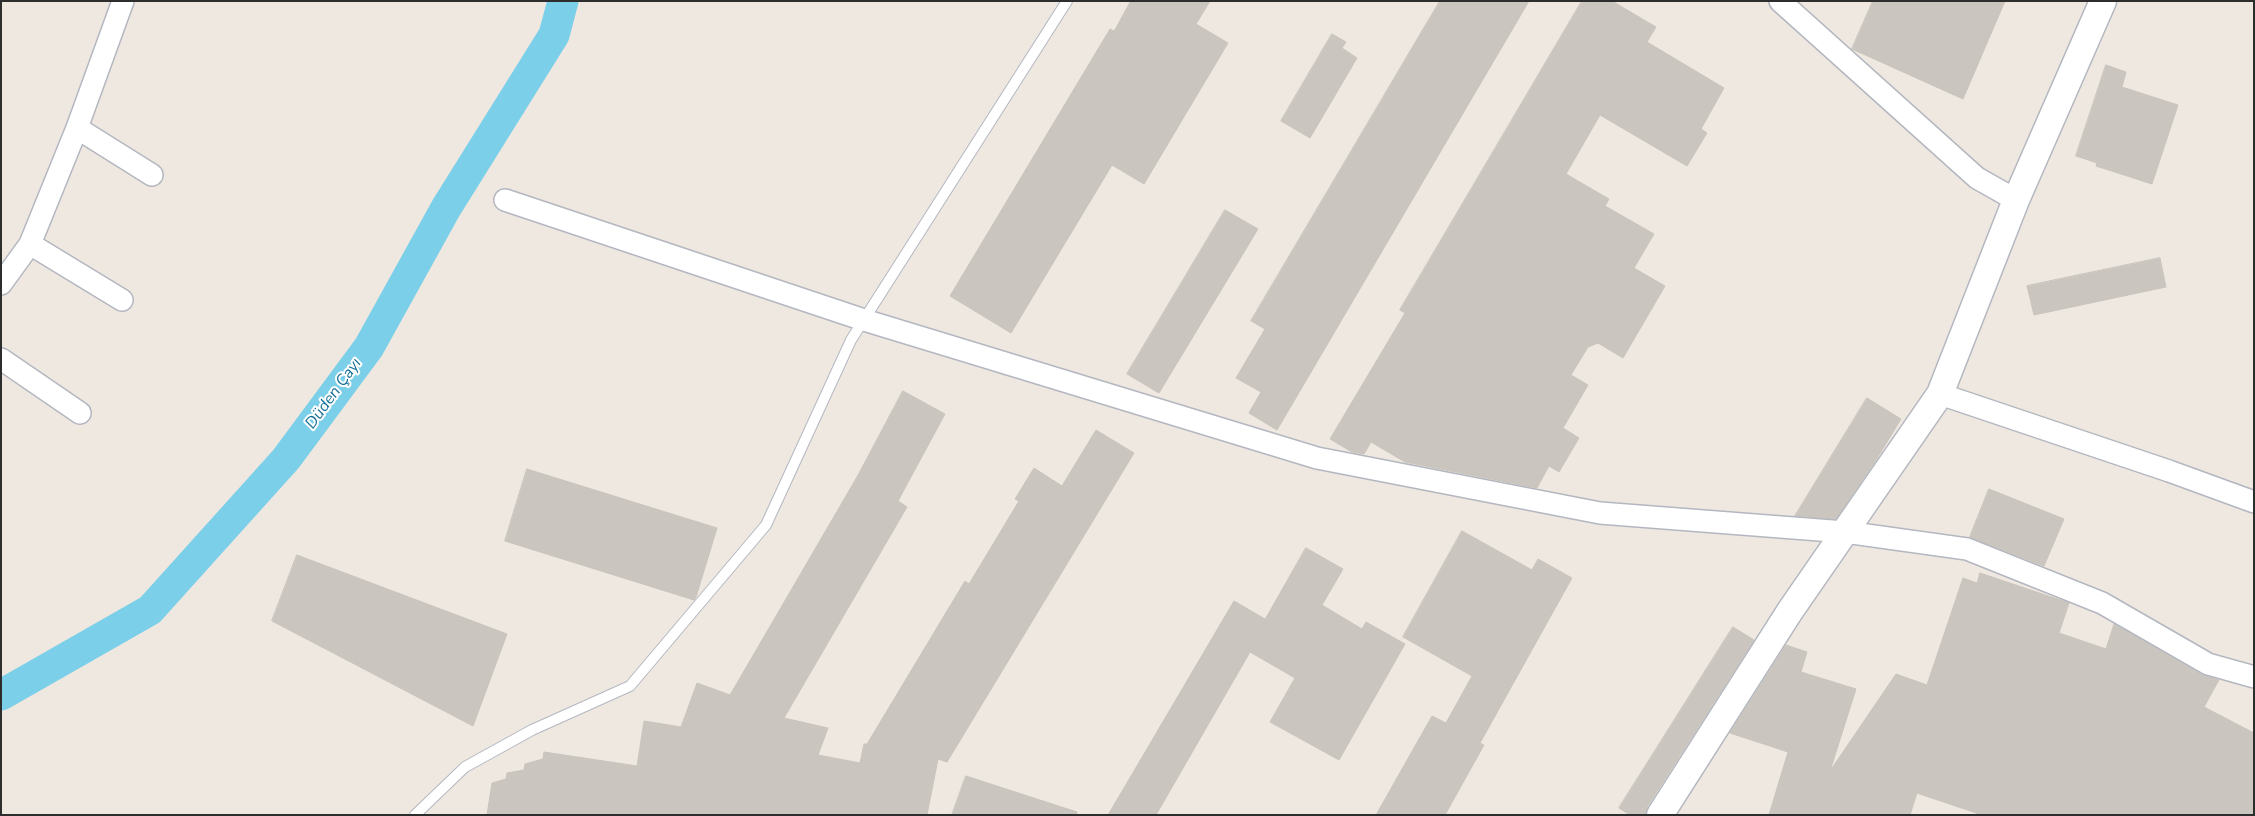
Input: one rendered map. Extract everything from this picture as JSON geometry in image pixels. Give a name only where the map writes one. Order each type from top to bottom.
[{"type":"street","points":[[1,284],[30,244],[77,128],[123,1]]},
{"type":"street","points":[[1780,1],[1976,178],[2016,200]]},
{"type":"street","points":[[1660,815],[1790,611],[1940,394],[2016,200],[2103,1]]},
{"type":"street","points":[[77,128],[152,175]]},
{"type":"street","points":[[505,200],[864,320],[1317,458],[1600,513],[1845,532],[1967,549],[2102,603],[2208,664],[2254,676]]},
{"type":"street","points":[[30,244],[122,300]]},
{"type":"street","points":[[1,359],[80,413]]},
{"type":"street","points":[[1940,394],[2169,471],[2254,502]]},
{"type":"lane","points":[[415,815],[465,766],[532,730],[630,686],[766,525],[851,340],[1068,1]]},
{"type":"building","points":[[1131,1],[1210,1],[1196,24],[1228,43],[1144,184],[1112,165],[1011,333],[950,296],[1110,29],[1114,31]]},
{"type":"building","points":[[1440,1],[1529,1],[1277,430],[1249,413],[1261,392],[1236,378],[1265,329],[1251,321]]},
{"type":"building","points":[[1582,1],[1612,1],[1656,27],[1647,42],[1724,88],[1701,129],[1707,133],[1687,166],[1600,115],[1566,174],[1609,199],[1605,206],[1654,234],[1634,268],[1665,286],[1623,358],[1598,343],[1588,347],[1571,375],[1588,385],[1563,428],[1579,438],[1559,472],[1549,466],[1537,488],[1405,462],[1371,442],[1364,454],[1352,452],[1330,439],[1405,313],[1400,310]]},
{"type":"building","points":[[1873,1],[2005,1],[1963,99],[1852,49]]},
{"type":"building","points":[[1332,34],[1346,42],[1342,48],[1357,58],[1310,138],[1281,121]]},
{"type":"building","points":[[2106,65],[2126,72],[2122,87],[2178,105],[2152,184],[2096,166],[2097,163],[2076,156]]},
{"type":"building","points":[[1225,210],[1258,229],[1159,393],[1127,374]]},
{"type":"building","points":[[2160,258],[2166,287],[2034,315],[2027,286]]},
{"type":"building","points":[[903,391],[945,414],[898,501],[907,507],[784,718],[828,728],[818,755],[860,763],[864,744],[867,744],[965,581],[969,584],[1019,501],[1015,499],[1034,468],[1062,486],[1096,430],[1134,453],[947,762],[938,759],[927,815],[487,815],[492,783],[506,779],[507,773],[524,770],[525,764],[543,759],[544,752],[637,766],[644,721],[681,727],[697,683],[730,695],[857,477]]},
{"type":"building","points":[[1867,398],[1901,419],[1876,460],[1836,519],[1795,516]]},
{"type":"building","points":[[527,469],[717,528],[694,600],[505,541]]},
{"type":"building","points":[[1989,489],[2064,519],[2044,566],[1970,537]]},
{"type":"building","points":[[1462,531],[1532,570],[1538,559],[1572,578],[1480,743],[1484,745],[1445,815],[1376,815],[1432,716],[1446,723],[1472,676],[1403,637]]},
{"type":"building","points":[[1306,548],[1343,569],[1322,605],[1362,629],[1366,622],[1405,644],[1339,760],[1270,722],[1295,678],[1250,652],[1156,815],[1108,815],[1234,601],[1265,619]]},
{"type":"building","points":[[297,555],[507,634],[473,726],[272,621]]},
{"type":"building","points":[[1980,573],[2069,603],[2059,633],[2106,649],[2114,624],[2202,675],[2219,680],[2204,707],[2254,733],[2254,815],[1982,815],[1917,793],[1910,815],[1769,815],[1788,752],[1730,733],[1786,645],[1807,652],[1801,672],[1856,689],[1830,771],[1896,674],[1927,685],[1963,578],[1977,583]]},
{"type":"building","points":[[1733,627],[1754,640],[1647,807],[1645,815],[1630,815],[1619,808]]},
{"type":"building","points":[[966,776],[1077,812],[1076,815],[952,815]]},
{"type":"waterway","name":"Düden Çayı","points":[[1,695],[150,610],[286,459],[369,347],[446,208],[554,35],[563,1]]}]
